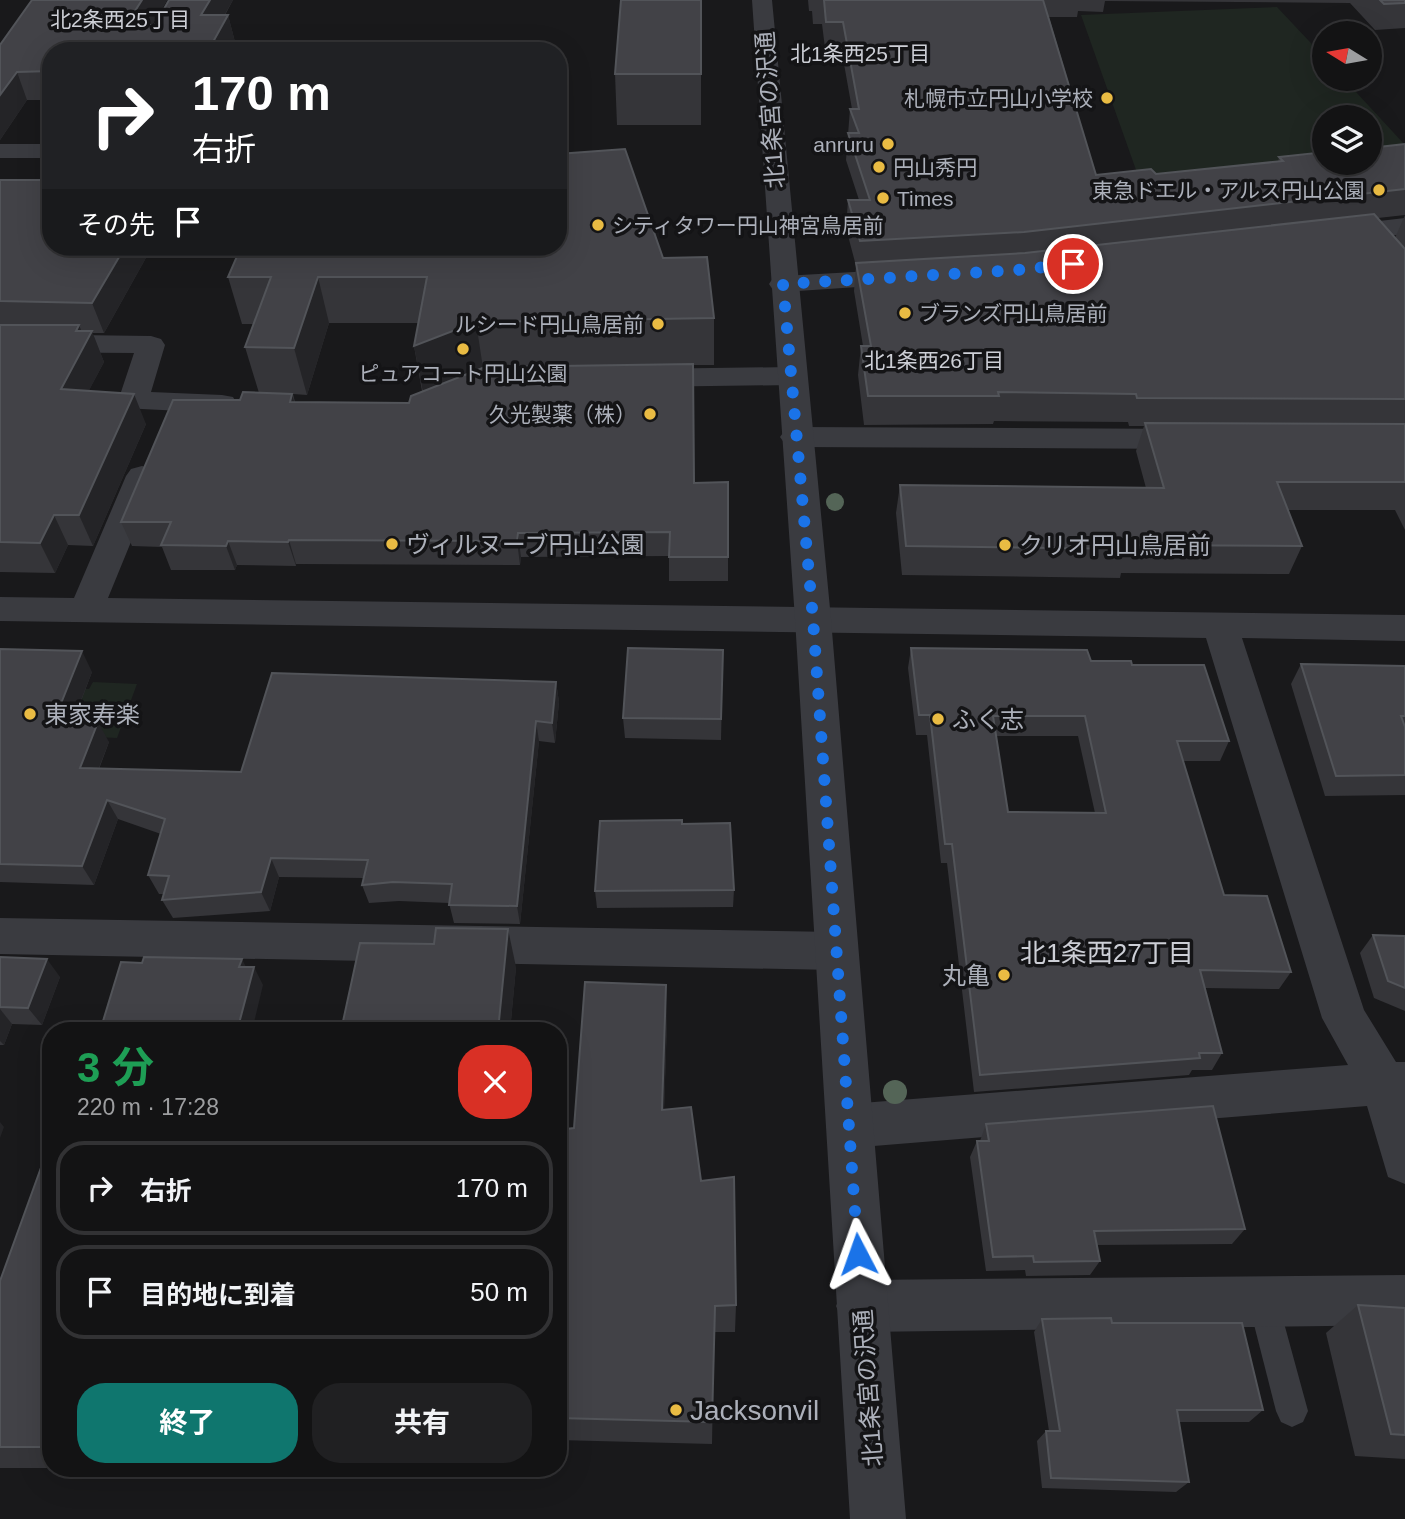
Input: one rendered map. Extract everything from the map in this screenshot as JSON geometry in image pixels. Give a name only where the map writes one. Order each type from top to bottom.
[{"type":"street","name":"北1条宮の沢通","points":[[762,0],[783,284],[813,619],[877,1519]]},
{"type":"street","points":[[0,151],[42,151]]},
{"type":"street","points":[[1317,236],[1379,239],[1405,226]]},
{"type":"street","points":[[783,284],[938,275]]},
{"type":"street","points":[[0,343],[151,345],[133,401],[163,427]]},
{"type":"street","points":[[617,378],[791,376]]},
{"type":"street","points":[[163,427],[253,405]]},
{"type":"street","points":[[86,610],[163,427]]},
{"type":"street","points":[[796,437],[1225,439]]},
{"type":"street","points":[[0,609],[1405,628]]},
{"type":"street","points":[[1220,625],[1344,1018],[1395,1083],[1405,1161]]},
{"type":"street","points":[[0,936],[835,951]]},
{"type":"street","points":[[849,1126],[1395,1083]]},
{"type":"street","points":[[862,1306],[1405,1300]]},
{"type":"lane","points":[[1263,1301],[1292,1411]]},
{"type":"shaded area","points":[[1277,7],[1312,44],[1312,91],[1355,91],[1368,105],[1312,105],[1312,164],[1141,184],[1081,15]]},
{"type":"shaded area","points":[[1382,120],[1405,145],[1382,155]]},
{"type":"shaded area","points":[[93,682],[137,684],[117,738],[55,735],[73,688],[89,689]]},
{"type":"building","points":[[32,0],[142,0],[128,22],[129,25],[155,25],[169,0],[210,0],[201,15],[228,15],[213,42],[42,42],[42,71],[17,72],[0,95],[0,45]]},
{"type":"building","points":[[621,0],[701,0],[701,74],[615,74]]},
{"type":"building","points":[[824,0],[1043,0],[1096,175],[1151,169],[1156,174],[1283,161],[1279,157],[1312,153],[1312,175],[1382,175],[1382,147],[1405,144],[1405,189],[1024,232],[860,241],[848,200],[870,200],[848,133],[859,133],[850,109],[859,109],[843,22],[826,22]]},
{"type":"building","points":[[1380,0],[1405,0],[1405,3],[1384,4]]},
{"type":"building","points":[[625,149],[663,258],[707,257],[714,318],[476,322],[414,346],[427,277],[318,277],[294,348],[245,347],[271,277],[228,277],[237,256],[567,256],[567,153]]},
{"type":"building","points":[[0,180],[42,180],[42,256],[120,256],[92,303],[0,301]]},
{"type":"building","points":[[1374,214],[1405,249],[1405,399],[1137,398],[1136,394],[998,392],[999,396],[868,396],[861,346],[871,346],[856,263],[1025,253]]},
{"type":"building","points":[[0,325],[79,325],[76,331],[92,331],[61,389],[134,394],[79,515],[54,515],[40,543],[0,542]]},
{"type":"building","points":[[693,364],[694,483],[728,482],[728,557],[669,557],[670,532],[518,533],[517,541],[289,540],[228,541],[226,546],[161,545],[171,522],[121,522],[173,400],[240,400],[243,392],[292,394],[290,402],[409,403],[411,396],[485,367]]},
{"type":"building","points":[[1145,423],[1405,424],[1405,482],[1277,482],[1302,546],[1128,545],[1129,549],[906,546],[900,485],[1164,488]]},
{"type":"building","points":[[628,648],[723,650],[721,719],[623,718]]},
{"type":"building","points":[[911,648],[1087,650],[1091,661],[1131,661],[1132,665],[1204,665],[1229,741],[1177,741],[1224,895],[1267,896],[1291,972],[1200,970],[1222,1053],[1199,1053],[1200,1058],[980,1075],[952,844],[945,844],[930,715],[919,715]],"holes":[[[993,716],[1085,716],[1106,813],[1008,812]]]},
{"type":"building","points":[[0,649],[82,651],[54,721],[98,722],[80,768],[241,772],[272,673],[556,682],[552,723],[536,721],[517,906],[449,905],[452,884],[393,882],[362,885],[368,860],[271,858],[261,892],[162,900],[169,876],[148,875],[165,819],[107,800],[82,866],[0,864]]},
{"type":"building","points":[[1301,664],[1405,666],[1405,716],[1401,716],[1405,727],[1405,775],[1336,776]]},
{"type":"building","points":[[682,820],[682,824],[730,823],[734,890],[595,891],[600,821]]},
{"type":"building","points":[[436,928],[508,929],[499,1022],[343,1022],[360,943],[434,944]]},
{"type":"building","points":[[1373,935],[1405,936],[1405,988],[1388,981]]},
{"type":"building","points":[[0,957],[47,959],[28,1008],[0,1007]]},
{"type":"building","points":[[144,957],[242,959],[239,967],[254,967],[239,1022],[103,1022],[121,962],[142,963]]},
{"type":"building","points":[[585,982],[666,985],[662,1110],[691,1107],[701,1181],[734,1177],[736,1305],[715,1306],[712,1422],[567,1418],[567,1129],[574,1128]]},
{"type":"building","points":[[1213,1106],[1245,1229],[1094,1231],[1100,1261],[1034,1262],[1033,1256],[993,1257],[977,1141],[989,1141],[986,1124]]},
{"type":"building","points":[[42,1165],[42,1447],[0,1447],[0,1281]]},
{"type":"building","points":[[1358,1305],[1405,1308],[1405,1435],[1391,1434]]},
{"type":"building","points":[[1111,1318],[1112,1323],[1242,1323],[1263,1410],[1177,1410],[1189,1482],[1051,1478],[1046,1431],[1060,1431],[1042,1319]]},
{"type":"place","name":"札幌市立円山小学校","points":[[1107,98]]},
{"type":"place","name":"anruru","points":[[888,144]]},
{"type":"place","name":"円山秀円","points":[[879,167]]},
{"type":"place","name":"東急ドエル・アルス円山公園","points":[[1379,190]]},
{"type":"place","name":"Times","points":[[883,198]]},
{"type":"place","name":"シティタワー円山神宮鳥居前","points":[[598,225]]},
{"type":"place","name":"ブランズ円山鳥居前","points":[[905,313]]},
{"type":"place","name":"ルシード円山鳥居前","points":[[658,324]]},
{"type":"place","name":"ピュアコート円山公園","points":[[463,349]]},
{"type":"place","name":"久光製薬（株）","points":[[650,414]]},
{"type":"place","name":"ヴィルヌーブ円山公園","points":[[392,544]]},
{"type":"place","name":"クリオ円山鳥居前","points":[[1005,545]]},
{"type":"place","name":"東家寿楽","points":[[30,714]]},
{"type":"place","name":"ふく志","points":[[938,719]]},
{"type":"place","name":"丸亀","points":[[1004,975]]},
{"type":"place","name":"Jacksonvil","points":[[676,1410]]},
{"type":"district","name":"北2条西25丁目","points":[[120,19]]},
{"type":"district","name":"北1条西25丁目","points":[[860,53]]},
{"type":"district","name":"北1条西26丁目","points":[[934,360]]},
{"type":"district","name":"北1条西27丁目","points":[[1107,953]]},
{"type":"route","points":[[858,1254],[813,619],[783,284],[1018,270],[1073,264]]}]
